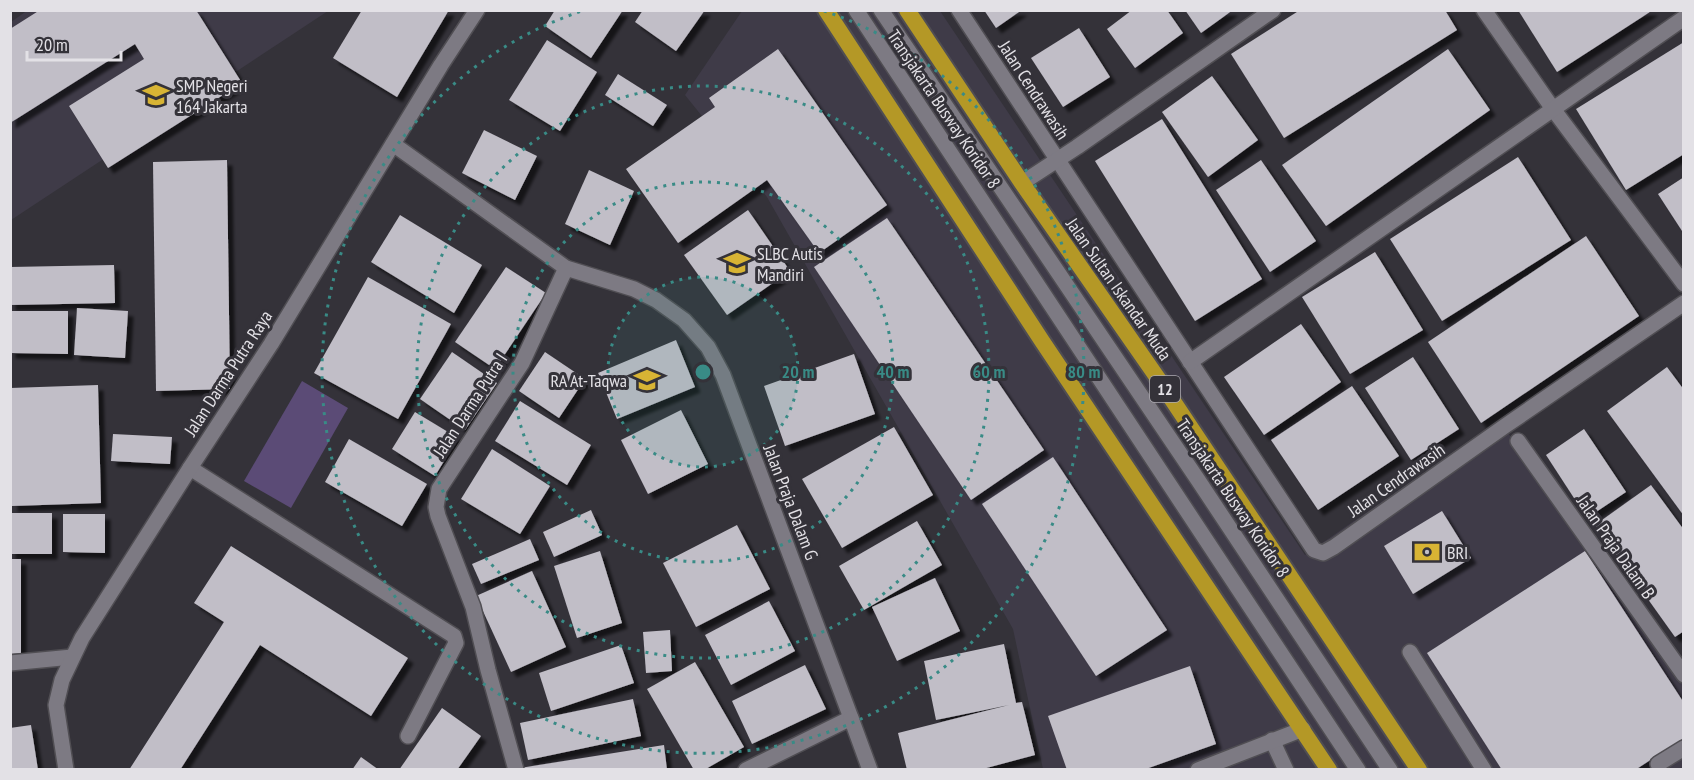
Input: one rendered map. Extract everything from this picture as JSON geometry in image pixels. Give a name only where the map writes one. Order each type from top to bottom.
[{"type":"highway","points":[[826,10],[1042,341],[1329,770]]},
{"type":"highway","name":"Jalan Sultan Iskandar Muda","points":[[907,10],[1022,183],[1159,380],[1419,770]]},
{"type":"street","name":"Jalan Darma Putra Raya","points":[[66,770],[56,705],[62,680],[82,638],[189,468],[271,344],[477,10]]},
{"type":"street","name":"Transjakarta Busway Koridor 8","points":[[856,10],[1358,770]]},
{"type":"street","name":"Transjakarta Busway Koridor 8","points":[[881,10],[1192,470],[1390,770]]},
{"type":"street","name":"Jalan Cendrawasih","points":[[958,10],[1314,550],[1323,553],[1334,547],[1683,303]]},
{"type":"street","name":"Jalan Cendrawasih","points":[[1022,183],[1273,10]]},
{"type":"street","points":[[1484,10],[1553,109],[1683,284]]},
{"type":"street","points":[[1190,362],[1683,18]]},
{"type":"street","points":[[393,144],[566,268]]},
{"type":"street","name":"Jalan Praja Dalam G","points":[[566,268],[634,289],[656,300],[684,320],[708,347],[723,375],[870,770]]},
{"type":"street","name":"Jalan Darma Putra I","points":[[516,770],[488,670],[474,607],[438,516],[437,497],[439,489],[522,363],[566,268]]},
{"type":"street","name":"Jalan Praja Dalam B","points":[[1518,441],[1683,675]]},
{"type":"street","points":[[189,468],[454,636],[456,643],[408,736]]},
{"type":"street","points":[[1410,652],[1484,770]]},
{"type":"street","points":[[10,663],[72,657]]},
{"type":"street","points":[[746,770],[851,718]]},
{"type":"street","points":[[1198,770],[1303,729]]},
{"type":"street","points":[[1272,740],[1286,770]]},
{"type":"street","points":[[1658,764],[1683,748]]},
{"type":"shaded area","name":"SMP Negeri 164 Jakarta","points":[[28,10],[328,11],[11,220],[11,22]]},
{"type":"shaded area","points":[[742,11],[940,11],[1305,555],[1499,420],[1683,684],[1683,769],[1043,769],[1013,629],[767,197],[685,95]]},
{"type":"shaded area","points":[[302,381],[348,408],[291,508],[244,481]]},
{"type":"building","name":"SMP Negeri 164 Jakarta","points":[[40,10],[196,10],[242,83],[108,168],[69,106],[144,59],[135,44],[10,123],[10,29]]},
{"type":"building","points":[[362,10],[449,10],[397,97],[333,58]]},
{"type":"building","points":[[555,10],[623,10],[591,58],[545,26]]},
{"type":"building","points":[[643,10],[705,10],[676,51],[635,22]]},
{"type":"building","points":[[984,10],[1022,10],[996,28]]},
{"type":"building","points":[[1132,10],[1167,10],[1183,33],[1135,68],[1107,29]]},
{"type":"building","points":[[1185,10],[1233,10],[1201,33]]},
{"type":"building","points":[[1300,10],[1445,10],[1457,30],[1284,138],[1231,54]]},
{"type":"building","points":[[1518,10],[1653,10],[1557,72]]},
{"type":"building","points":[[1079,28],[1110,77],[1063,107],[1031,58]]},
{"type":"building","points":[[547,40],[597,72],[560,131],[509,100]]},
{"type":"building","points":[[1684,42],[1684,154],[1626,190],[1576,109]]},
{"type":"building","points":[[778,49],[887,205],[819,253],[767,180],[678,243],[626,169],[715,107],[709,98]]},
{"type":"building","points":[[1448,49],[1490,110],[1326,226],[1282,165]]},
{"type":"building","points":[[618,74],[667,105],[653,126],[605,95]]},
{"type":"building","points":[[1212,76],[1258,140],[1208,177],[1162,112]]},
{"type":"building","points":[[1162,119],[1262,279],[1195,321],[1095,161]]},
{"type":"building","points":[[484,130],[537,156],[515,200],[462,173]]},
{"type":"building","points":[[1518,157],[1571,240],[1442,321],[1390,239]]},
{"type":"building","points":[[227,160],[230,389],[156,391],[153,162]]},
{"type":"building","points":[[1261,160],[1316,241],[1270,272],[1216,190]]},
{"type":"building","points":[[589,170],[634,191],[610,245],[565,224]]},
{"type":"building","points":[[1684,177],[1684,234],[1658,194]]},
{"type":"building","name":"SLBC Autis Mandiri","points":[[748,210],[790,271],[727,315],[684,255]]},
{"type":"building","points":[[400,215],[482,265],[454,313],[371,262]]},
{"type":"building","points":[[887,218],[1044,450],[971,500],[814,267]]},
{"type":"building","points":[[1586,236],[1639,316],[1481,423],[1428,342]]},
{"type":"building","points":[[1375,252],[1423,330],[1350,374],[1302,297]]},
{"type":"building","points":[[114,265],[115,303],[10,305],[10,267]]},
{"type":"building","points":[[506,267],[546,293],[495,369],[455,342]]},
{"type":"building","points":[[368,277],[451,324],[398,419],[314,373]]},
{"type":"building","points":[[77,308],[128,311],[125,358],[74,355]]},
{"type":"building","points":[[10,311],[68,311],[68,354],[10,353]]},
{"type":"building","points":[[1301,324],[1341,382],[1264,435],[1224,377]]},
{"type":"building","name":"RA At-Taqwa","points":[[676,340],[695,387],[617,419],[598,373]]},
{"type":"building","points":[[452,352],[497,383],[465,430],[420,399]]},
{"type":"building","points":[[545,352],[585,379],[559,418],[519,391]]},
{"type":"building","points":[[854,354],[875,414],[785,446],[764,386]]},
{"type":"building","points":[[1413,357],[1459,429],[1411,460],[1365,388]]},
{"type":"building","points":[[1667,367],[1684,390],[1684,516],[1607,411]]},
{"type":"building","points":[[98,385],[101,503],[12,506],[10,388]]},
{"type":"building","points":[[1352,386],[1399,456],[1318,510],[1271,440]]},
{"type":"building","points":[[520,401],[591,445],[567,485],[495,441]]},
{"type":"building","points":[[681,410],[708,464],[648,494],[621,440]]},
{"type":"building","points":[[415,412],[458,438],[435,476],[392,449]]},
{"type":"building","points":[[894,427],[933,495],[842,548],[802,479]]},
{"type":"building","points":[[1584,429],[1626,492],[1587,518],[1546,455]]},
{"type":"building","points":[[113,434],[172,437],[170,464],[111,461]]},
{"type":"building","points":[[349,439],[427,484],[402,526],[325,482]]},
{"type":"building","points":[[492,449],[550,486],[520,534],[461,499]]},
{"type":"building","points":[[1053,457],[1167,630],[1096,676],[982,504]]},
{"type":"building","points":[[1651,485],[1684,530],[1684,631],[1675,637],[1595,525]]},
{"type":"building","points":[[591,510],[602,535],[554,557],[543,532]]},
{"type":"building","name":"BRI","points":[[1442,511],[1471,558],[1413,594],[1384,546]]},
{"type":"building","points":[[10,513],[52,513],[52,554],[10,554]]},
{"type":"building","points":[[63,514],[105,514],[105,553],[63,552]]},
{"type":"building","points":[[917,521],[942,565],[864,610],[839,566]]},
{"type":"building","points":[[737,525],[770,589],[696,627],[663,563]]},
{"type":"building","points":[[530,539],[539,560],[481,584],[472,564]]},
{"type":"building","points":[[231,546],[408,658],[371,716],[260,645],[180,770],[129,770],[224,622],[194,603]]},
{"type":"building","points":[[600,551],[622,623],[577,638],[554,566]]},
{"type":"building","points":[[1585,551],[1684,703],[1684,738],[1635,770],[1502,770],[1427,653]]},
{"type":"building","points":[[10,559],[21,559],[21,653],[10,654]]},
{"type":"building","points":[[532,571],[566,647],[511,672],[476,596]]},
{"type":"building","points":[[935,578],[960,631],[897,661],[872,607]]},
{"type":"building","points":[[769,601],[795,651],[731,685],[705,635]]},
{"type":"building","points":[[670,630],[672,671],[646,673],[643,632]]},
{"type":"building","points":[[1004,644],[1016,703],[1022,702],[1035,755],[979,770],[907,770],[898,733],[1009,705],[936,720],[924,661]]},
{"type":"building","points":[[621,645],[634,683],[551,711],[539,673]]},
{"type":"building","points":[[695,662],[744,747],[704,770],[694,770],[647,689]]},
{"type":"building","points":[[805,665],[826,709],[752,744],[732,701]]},
{"type":"building","points":[[1190,666],[1216,744],[1143,770],[1067,770],[1048,716]]},
{"type":"building","points":[[633,699],[641,736],[528,760],[520,723]]},
{"type":"building","points":[[442,708],[481,736],[457,770],[399,770]]},
{"type":"building","points":[[31,725],[38,770],[10,770],[10,728]]},
{"type":"building","points":[[664,745],[667,770],[520,770],[520,768]]},
{"type":"building","points":[[361,757],[379,770],[352,770]]},
{"type":"place","name":"SMP Negeri 164 Jakarta","points":[[156,95]]},
{"type":"place","name":"SLBC Autis Mandiri","points":[[737,263]]},
{"type":"place","name":"RA At-Taqwa","points":[[647,380]]},
{"type":"place","name":"BRI","points":[[1427,552]]}]
